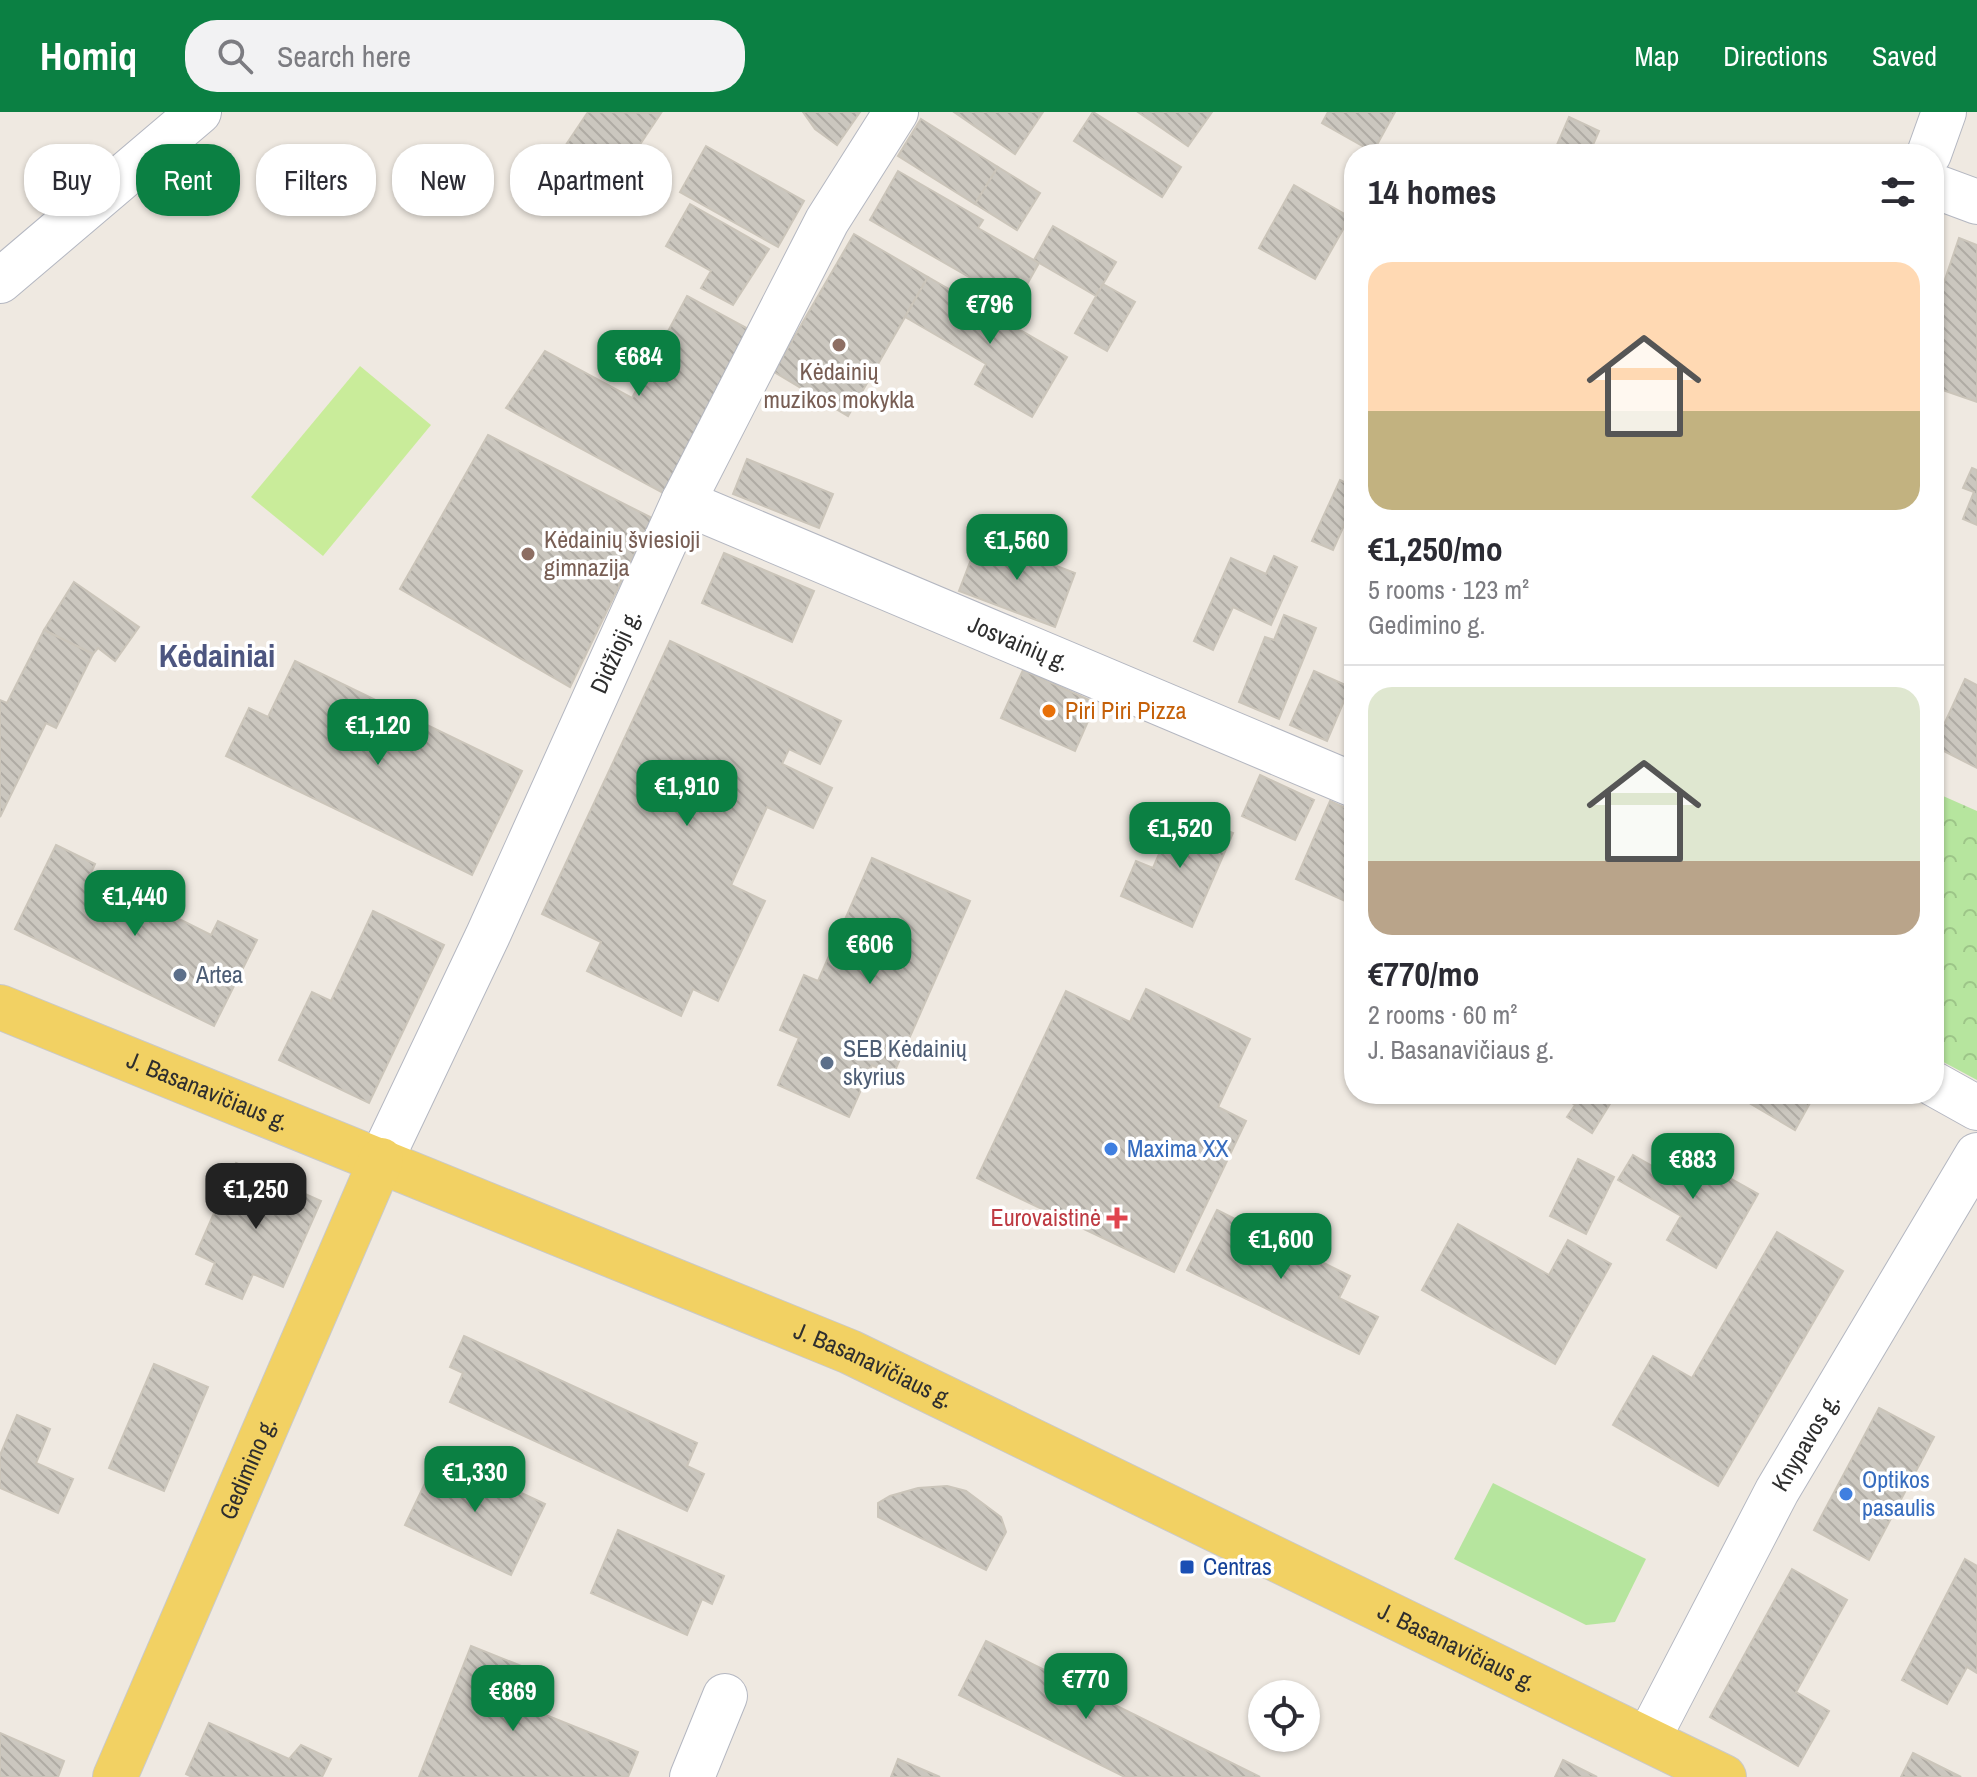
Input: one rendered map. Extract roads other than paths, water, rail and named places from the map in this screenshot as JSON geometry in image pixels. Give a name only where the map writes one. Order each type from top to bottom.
[{"type":"main road","name":"J. Basanavičiaus g.","points":[[0,1007],[850,1352],[1724,1777]]},
{"type":"main road","name":"Gedimino g.","points":[[115,1777],[381,1160]]},
{"type":"street","points":[[0,281],[199,112]]},
{"type":"street","name":"Didžioji g.","points":[[381,1160],[488,935],[683,502],[827,221],[896,112]]},
{"type":"street","points":[[1933,144],[1944,112]]},
{"type":"street","points":[[1944,190],[1977,202]]},
{"type":"street","name":"Josvainių g.","points":[[683,502],[1344,781]]},
{"type":"street","points":[[1944,1090],[1977,1108]]},
{"type":"street","name":"Knypavos g.","points":[[1648,1739],[1777,1491],[1977,1155]]},
{"type":"street","points":[[692,1777],[725,1696]]},
{"type":"place","name":"Kėdainių muzikos mokykla","points":[[839,345]]},
{"type":"place","name":"Kėdainių šviesioji gimnazija","points":[[528,554]]},
{"type":"place","name":"Piri Piri Pizza","points":[[1049,711]]},
{"type":"place","name":"Artea","points":[[180,975]]},
{"type":"place","name":"SEB Kėdainių skyrius","points":[[827,1063]]},
{"type":"place","name":"Maxima XX","points":[[1111,1149]]},
{"type":"place","name":"Eurovaistinė","points":[[1117,1218]]},
{"type":"place","name":"Optikos pasaulis","points":[[1846,1494]]},
{"type":"place","name":"Centras","points":[[1187,1567]]},
{"type":"district","name":"Kėdainiai","points":[[217,656]]}]
